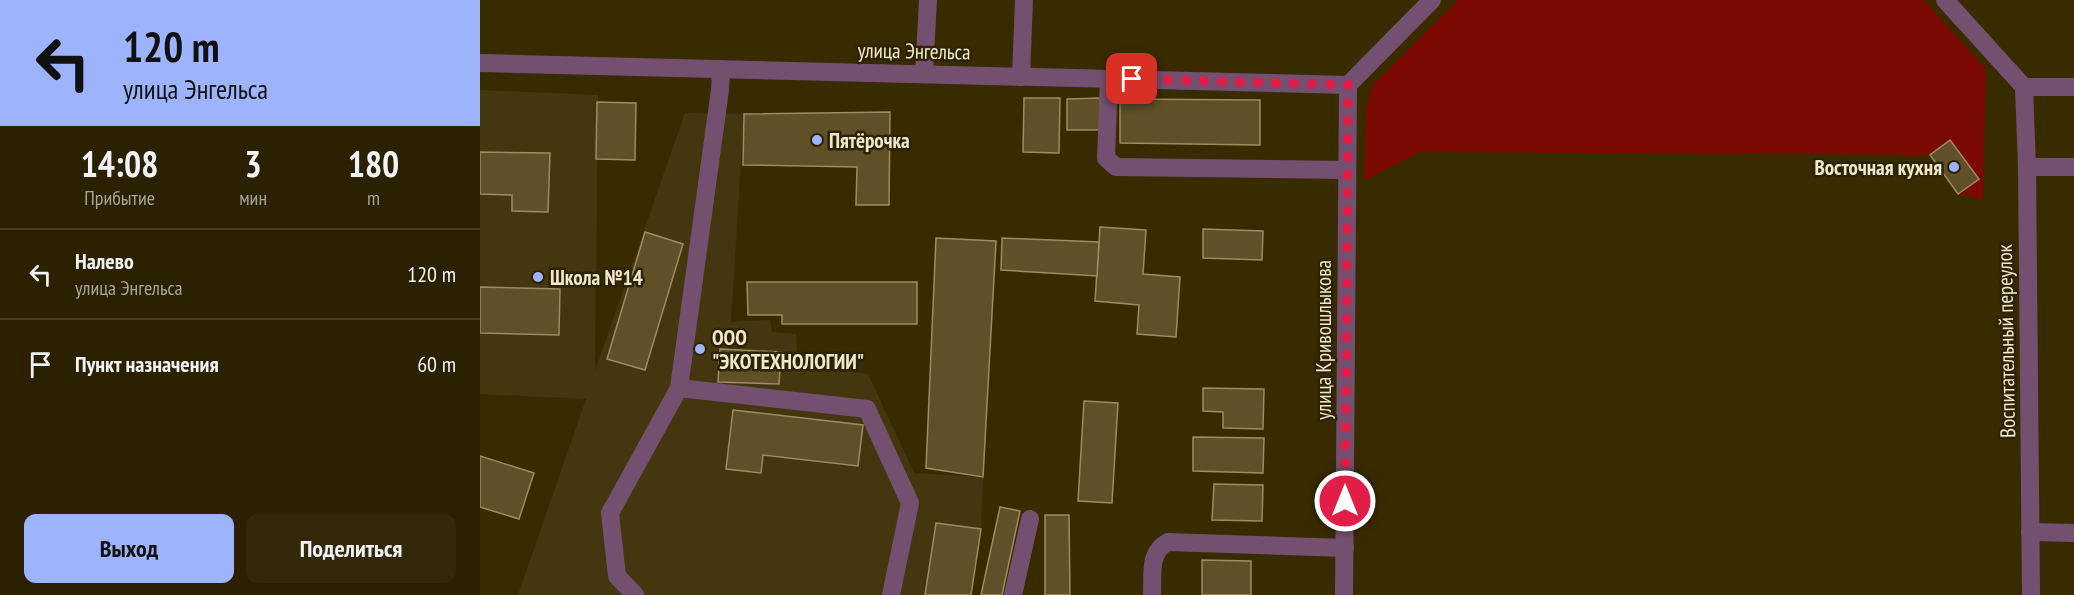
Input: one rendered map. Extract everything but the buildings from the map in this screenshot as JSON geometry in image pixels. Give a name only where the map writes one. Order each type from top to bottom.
[{"type":"street","points":[[924,74],[928,0]]},
{"type":"street","points":[[1020,77],[1024,0]]},
{"type":"street","points":[[1348,85],[1432,0]]},
{"type":"street","points":[[1945,0],[2024,87],[2074,87]]},
{"type":"street","name":"улица Энгельса","points":[[480,63],[1348,85]]},
{"type":"street","points":[[635,595],[617,576],[610,513],[679,388],[721,69]]},
{"type":"street","points":[[1109,79],[1106,158],[1116,167],[1347,170]]},
{"type":"street","name":"улица Кривошлыкова","points":[[1344,595],[1348,85]]},
{"type":"street","name":"Воспитательный переулок","points":[[2024,87],[2031,595]]},
{"type":"street","points":[[2026,166],[2074,167]]},
{"type":"street","points":[[679,388],[867,409],[910,503],[891,595]]},
{"type":"street","points":[[1013,595],[1030,519]]},
{"type":"street","points":[[2030,532],[2074,533]]},
{"type":"street","points":[[1152,595],[1153,559],[1159,546],[1168,542],[1345,548]]},
{"type":"shaded area","points":[[1458,0],[1924,0],[1986,69],[1983,200],[1958,194],[1930,155],[1420,152],[1364,181],[1366,109],[1372,86]]},
{"type":"shaded area","name":"ООО \"ЭКОТЕХНОЛОГИИ\"","points":[[480,90],[598,95],[595,371],[685,113],[744,114],[731,322],[770,320],[772,332],[796,334],[798,365],[868,374],[914,473],[983,477],[981,529],[971,595],[518,595],[586,399],[480,394]]},
{"type":"place","name":"Пятёрочка","points":[[817,140]]},
{"type":"place","name":"Восточная кухня","points":[[1954,167]]},
{"type":"place","name":"Школа №14","points":[[538,277]]},
{"type":"place","name":"ООО \"ЭКОТЕХНОЛОГИИ\"","points":[[700,349]]},
{"type":"route","points":[[1132,79],[1348,85],[1345,501]]}]
